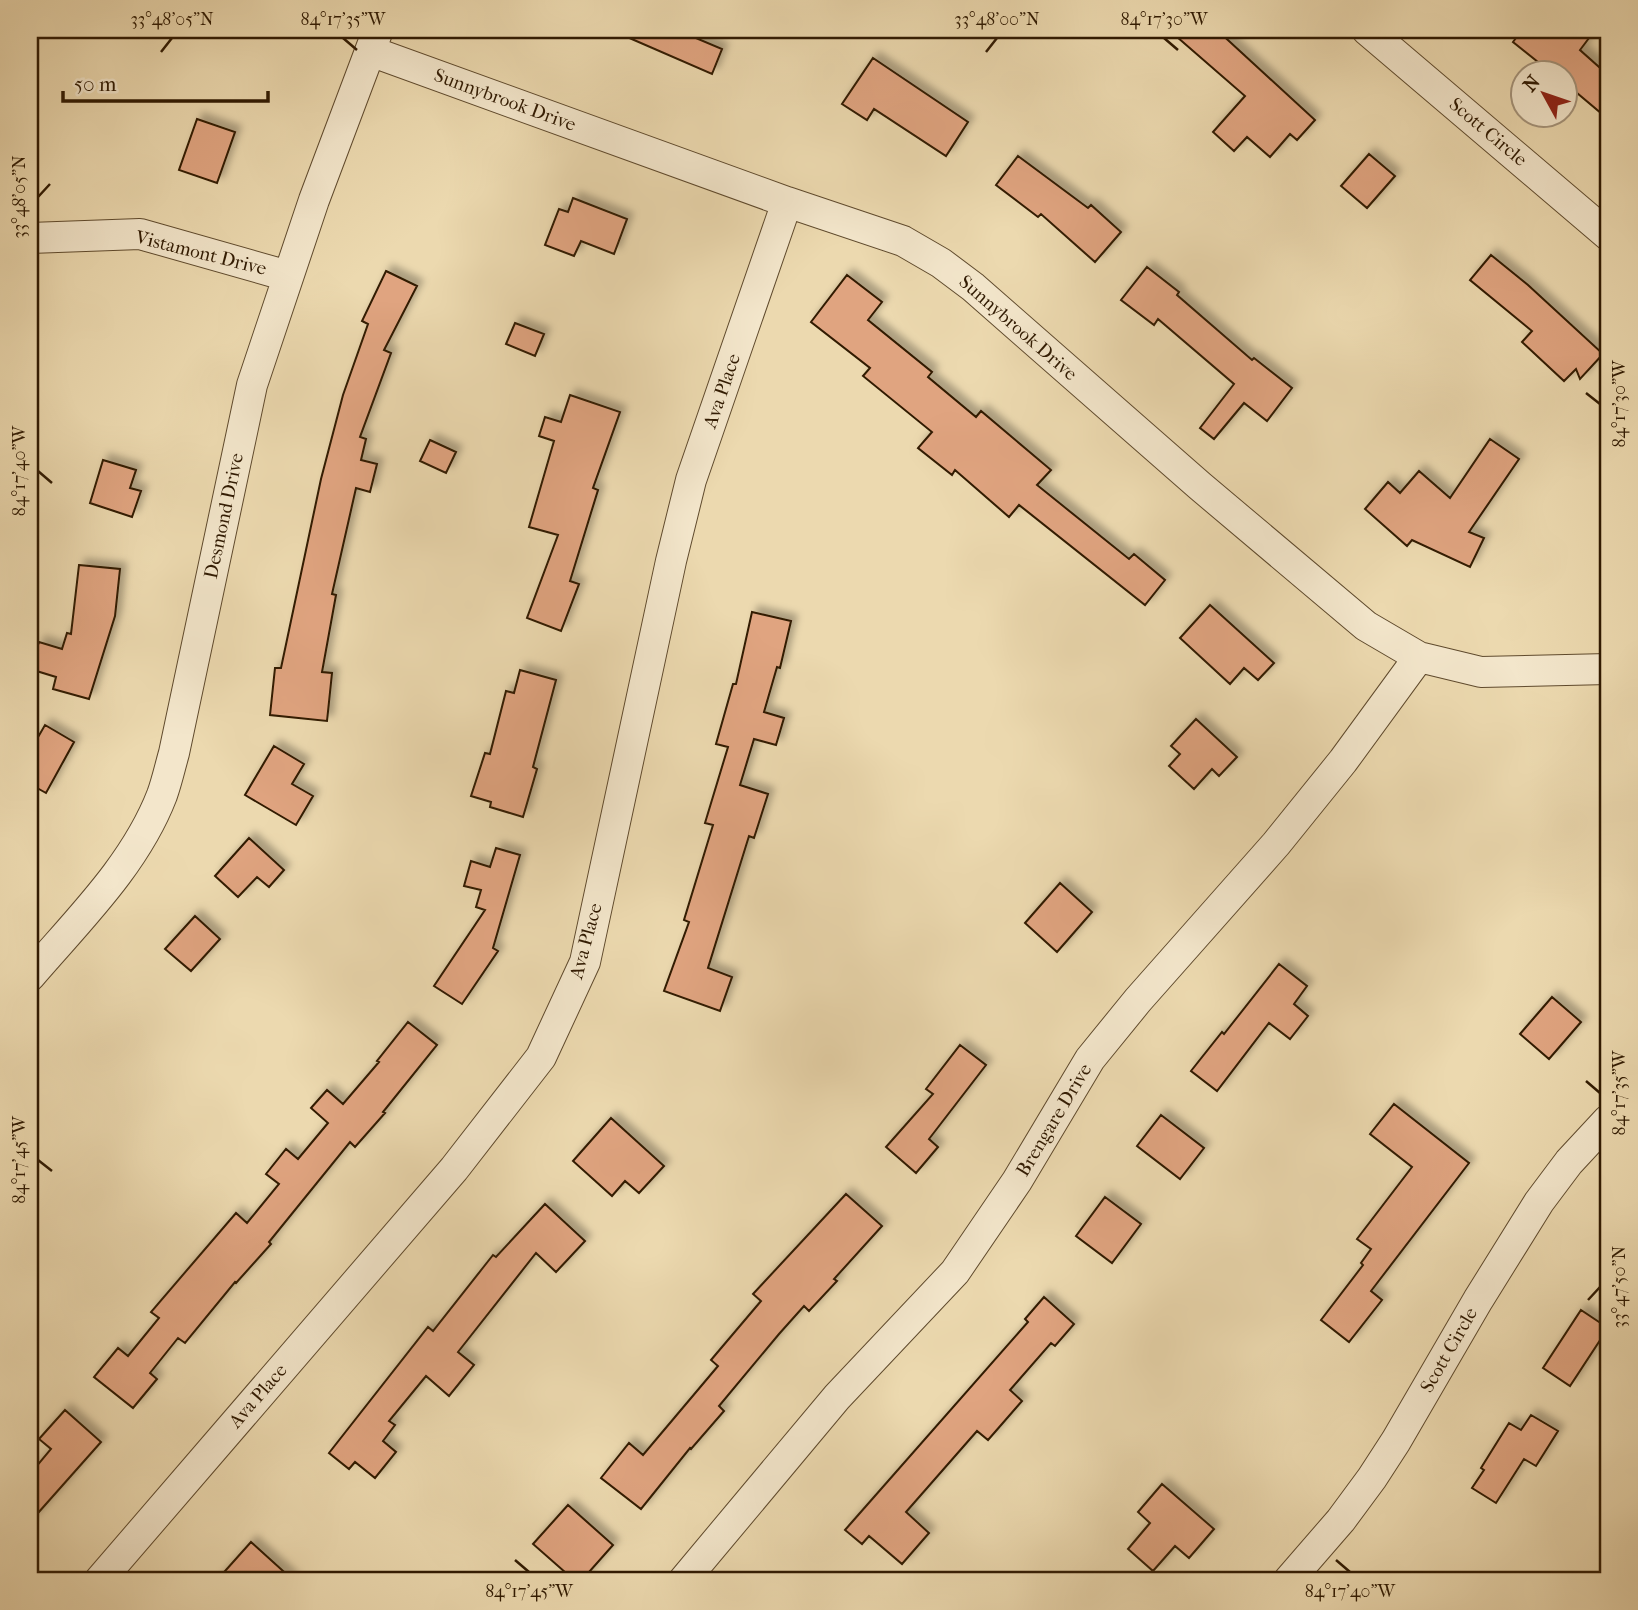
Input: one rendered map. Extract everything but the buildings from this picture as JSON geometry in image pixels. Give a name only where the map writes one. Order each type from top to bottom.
[{"type":"street","name":"Scott Circle","points":[[1367,30],[1608,235]]},
{"type":"street","name":"Sunnybrook Drive","points":[[374,40],[787,202],[903,241],[941,263],[973,287],[1366,626],[1419,657],[1481,672],[1608,669]]},
{"type":"street","name":"Desmond Drive","points":[[30,976],[117,874],[144,832],[162,794],[174,753],[252,385],[288,276],[374,40]]},
{"type":"street","name":"Ava Place","points":[[100,1580],[454,1169],[541,1057],[585,962],[691,480],[787,202]]},
{"type":"street","name":"Vistamont Drive","points":[[30,237],[140,234],[288,276]]},
{"type":"street","name":"Brengare Drive","points":[[684,1580],[837,1397],[955,1272],[1017,1181],[1090,1059],[1138,1000],[1276,844],[1343,761],[1419,657]]},
{"type":"street","name":"Scott Circle","points":[[1289,1580],[1372,1478],[1539,1202],[1569,1162],[1608,1120]]}]
